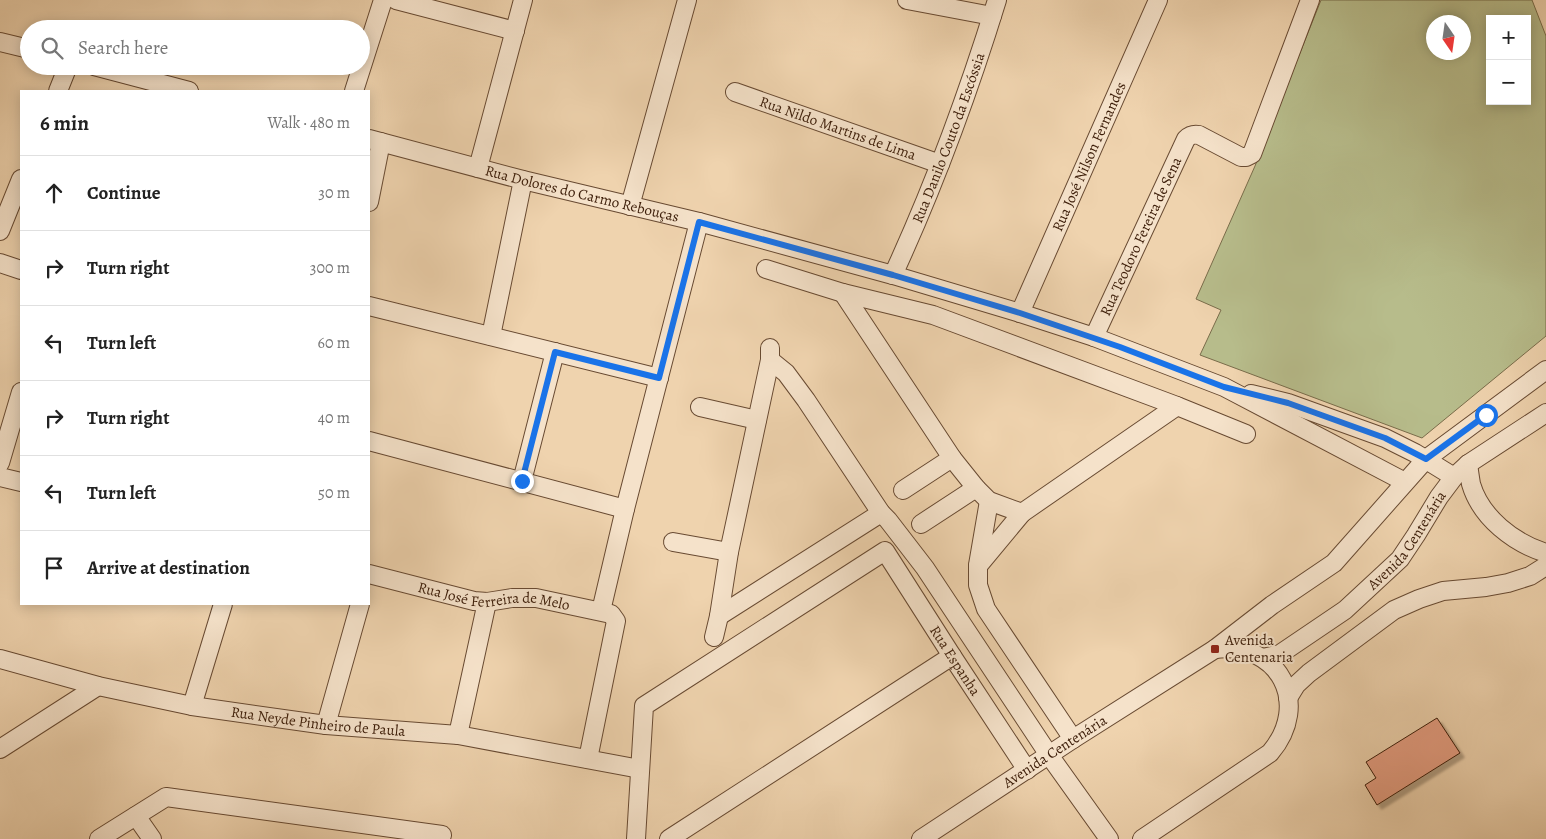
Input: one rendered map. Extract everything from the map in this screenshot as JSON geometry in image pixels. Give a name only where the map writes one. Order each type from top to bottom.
[{"type":"street","points":[[370,41],[383,0]]},
{"type":"street","points":[[396,0],[515,31]]},
{"type":"street","points":[[478,168],[523,0]]},
{"type":"street","points":[[630,206],[687,0]]},
{"type":"street","points":[[907,0],[995,8]]},
{"type":"street","name":"Rua José Nilson Fernandes","points":[[1020,313],[1158,0]]},
{"type":"street","name":"Rua Teodoro Fereira de Sena","points":[[1094,338],[1183,142],[1194,134],[1241,157],[1250,156],[1253,152],[1310,0]]},
{"type":"street","name":"Rua Danilo Couto da Escóssia","points":[[893,275],[912,234],[959,117],[995,8]]},
{"type":"street","points":[[0,42],[20,47]]},
{"type":"street","points":[[58,90],[64,75]]},
{"type":"street","points":[[127,75],[183,90]]},
{"type":"street","points":[[354,90],[359,75]]},
{"type":"street","name":"Rua Nildo Martins de Lima","points":[[735,92],[940,164]]},
{"type":"street","points":[[370,192],[375,141]]},
{"type":"street","name":"Rua Dolores do Carmo Rebouças","points":[[375,141],[523,180],[699,222],[893,275],[1020,313],[1094,338],[1224,387],[1288,403],[1385,438],[1426,459],[1454,477]]},
{"type":"street","points":[[490,336],[523,180]]},
{"type":"street","points":[[0,231],[20,181]]},
{"type":"street","points":[[601,611],[625,509],[699,222]]},
{"type":"street","points":[[0,263],[20,270]]},
{"type":"street","points":[[766,269],[843,293],[933,315],[1177,406],[1246,434]]},
{"type":"street","points":[[843,293],[952,458],[976,488],[989,501],[1022,513]]},
{"type":"street","points":[[370,306],[659,378]]},
{"type":"street","points":[[522,481],[555,352]]},
{"type":"street","points":[[714,637],[720,616],[729,552],[770,354],[806,400],[881,513],[925,568],[1049,755],[1109,839]]},
{"type":"street","name":"Avenida Centenária","points":[[921,839],[1215,648],[1272,605],[1334,563],[1426,459],[1546,370]]},
{"type":"street","name":"Rua Dolores do Carmo Rebouças","points":[[1224,387],[1404,482]]},
{"type":"street","points":[[0,463],[20,395]]},
{"type":"street","points":[[978,566],[1022,513],[1177,406]]},
{"type":"street","points":[[700,407],[757,420]]},
{"type":"street","name":"Avenida Centenária","points":[[1263,658],[1280,654],[1346,610],[1400,559],[1438,497],[1454,477],[1468,464],[1546,413]]},
{"type":"street","points":[[370,441],[625,509]]},
{"type":"street","points":[[903,490],[952,458]]},
{"type":"street","points":[[1468,464],[1471,484],[1476,495],[1497,525],[1514,540],[1546,553]]},
{"type":"street","points":[[0,477],[20,482]]},
{"type":"street","points":[[921,524],[976,488]]},
{"type":"street","points":[[989,501],[978,566],[978,585],[986,609],[1073,739]]},
{"type":"street","points":[[720,616],[873,520],[881,513]]},
{"type":"street","points":[[673,542],[729,552]]},
{"type":"street","name":"Rua Espanha","points":[[640,769],[644,706],[885,551],[1027,770]]},
{"type":"street","points":[[1288,698],[1296,685],[1309,673],[1394,610],[1419,598],[1443,591],[1486,587],[1530,576],[1546,566]]},
{"type":"street","name":"Rua José Ferreira de Melo","points":[[370,574],[474,600],[487,602],[512,598],[536,598],[611,614],[616,621],[588,759]]},
{"type":"street","points":[[458,735],[487,602]]},
{"type":"street","points":[[192,706],[223,605]]},
{"type":"street","points":[[326,725],[360,605]]},
{"type":"street","points":[[1346,610],[1360,634]]},
{"type":"street","points":[[981,654],[1006,638]]},
{"type":"street","points":[[1142,839],[1270,753],[1284,734],[1288,722],[1288,698],[1280,676],[1272,666],[1263,658],[1240,648],[1215,648]]},
{"type":"street","points":[[669,839],[952,656]]},
{"type":"street","name":"Rua Neyde Pinheiro de Paula","points":[[0,659],[98,686],[192,706],[326,725],[458,735],[640,769]]},
{"type":"street","points":[[0,749],[98,686]]},
{"type":"street","points":[[636,839],[640,769]]},
{"type":"street","points":[[99,839],[166,797],[442,835],[436,839]]},
{"type":"street","points":[[136,816],[152,839]]},
{"type":"green space","points":[[1321,0],[1532,0],[1546,36],[1546,336],[1422,438],[1200,355],[1221,310],[1196,299],[1255,166]]},
{"type":"building","points":[[1437,718],[1460,753],[1377,805],[1365,785],[1376,778],[1366,762]]},
{"type":"place","name":"Avenida Centenaria","points":[[1215,649]]},
{"type":"route","points":[[522,481],[555,352],[659,378],[699,222],[893,275],[1020,313],[1120,347],[1224,387],[1288,403],[1385,438],[1426,459],[1486,415]]}]
